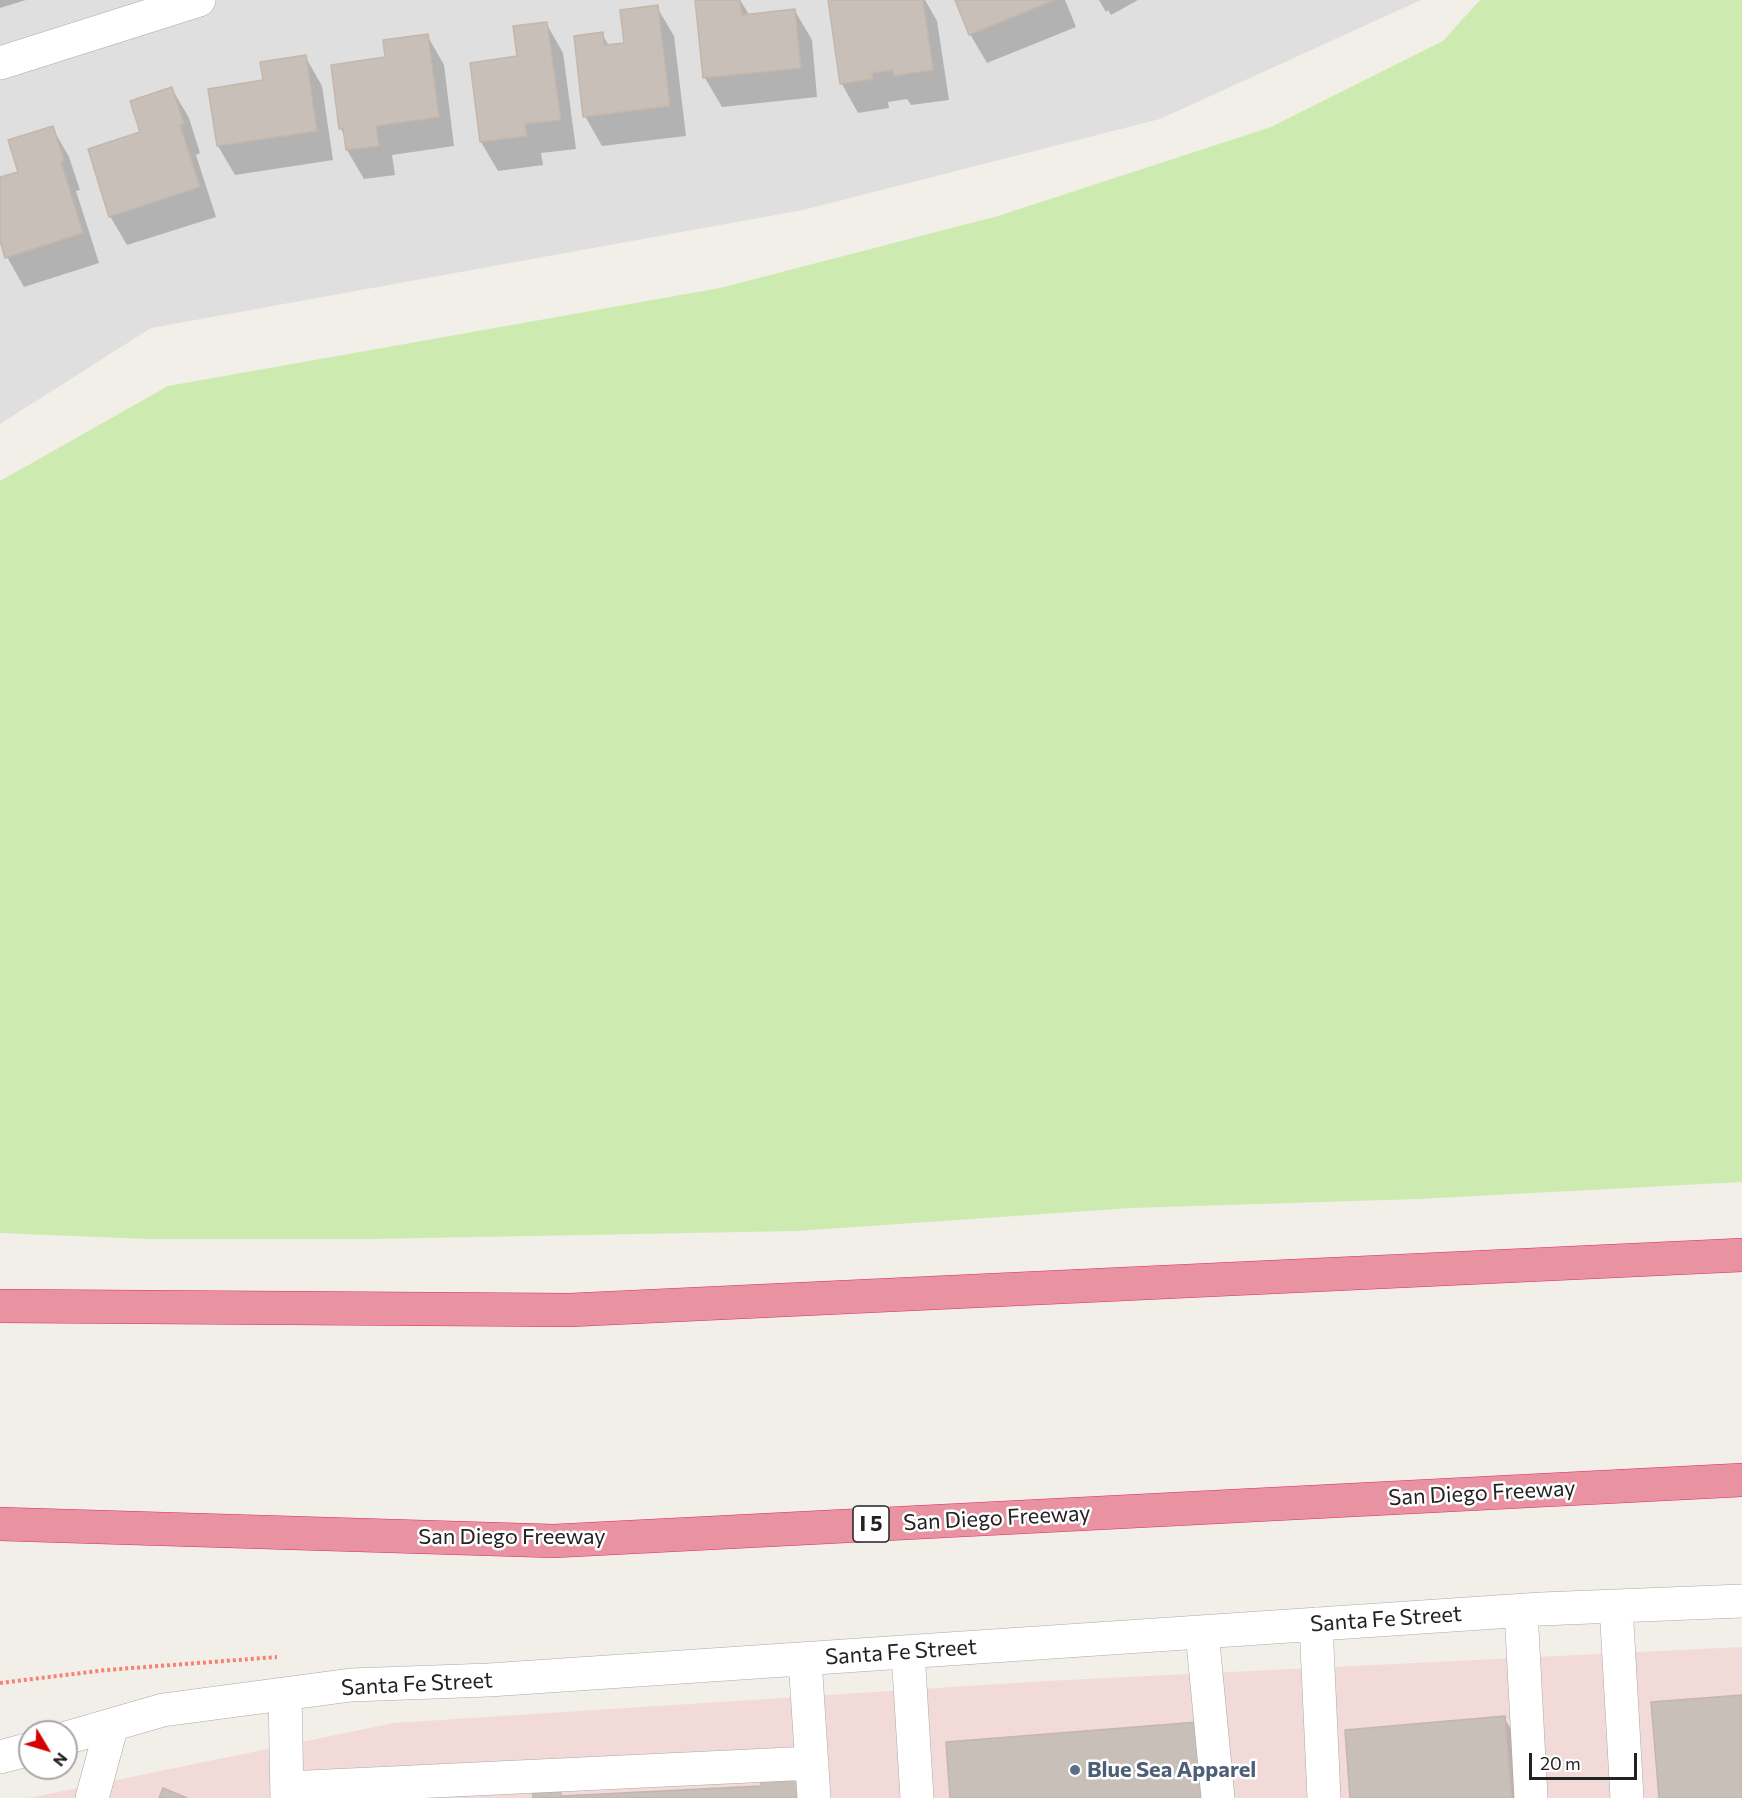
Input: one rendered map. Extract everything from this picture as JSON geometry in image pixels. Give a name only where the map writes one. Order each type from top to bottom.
[{"type":"highway","points":[[0,1306],[570,1310],[1742,1255]]},
{"type":"highway","name":"San Diego Freeway","points":[[0,1524],[554,1541],[1742,1480]]},
{"type":"street","points":[[0,63],[199,0]]},
{"type":"street","name":"Santa Fe Street","points":[[78,1735],[163,1710],[351,1685],[489,1680],[1521,1611],[1742,1601]]},
{"type":"street","points":[[1616,1606],[1627,1798]]},
{"type":"street","points":[[1521,1611],[1531,1798]]},
{"type":"street","points":[[1316,1624],[1324,1798]]},
{"type":"street","points":[[1202,1632],[1218,1798]]},
{"type":"street","points":[[908,1652],[917,1798]]},
{"type":"street","points":[[804,1659],[814,1798]]},
{"type":"street","points":[[285,1694],[287,1793],[812,1763]]},
{"type":"street","points":[[92,1798],[112,1725]]},
{"type":"street","points":[[0,1757],[18,1752]]},
{"type":"shaded area","points":[[0,0],[1421,0],[1160,119],[803,210],[151,328],[0,424]]},
{"type":"shaded area","points":[[1742,1647],[1742,1798],[29,1798],[394,1723],[1046,1681]]},
{"type":"green space","points":[[1480,0],[1742,0],[1742,1182],[1418,1199],[1131,1208],[797,1231],[372,1239],[147,1239],[0,1233],[0,481],[168,386],[720,288],[998,216],[1271,127],[1443,41]]},
{"type":"building","points":[[695,0],[740,0],[742,15],[795,9],[801,68],[703,78]]},
{"type":"building","points":[[828,0],[923,0],[933,70],[893,76],[893,70],[872,73],[873,79],[840,84]]},
{"type":"building","points":[[955,0],[1054,0],[969,35]]},
{"type":"building","points":[[658,5],[670,106],[583,117],[574,36],[603,32],[604,45],[624,43],[620,10]]},
{"type":"building","points":[[547,22],[561,120],[525,124],[527,136],[480,142],[470,63],[517,56],[513,26]]},
{"type":"building","points":[[428,34],[439,117],[376,126],[379,146],[346,150],[343,128],[339,129],[331,65],[385,57],[383,40]]},
{"type":"building","points":[[306,55],[317,131],[217,146],[208,89],[263,80],[260,62]]},
{"type":"building","points":[[172,87],[184,124],[180,125],[200,187],[109,217],[88,149],[140,132],[130,101]]},
{"type":"building","points":[[53,126],[64,160],[61,162],[83,233],[5,258],[0,241],[0,177],[18,172],[8,140]]},
{"type":"building","points":[[1742,1695],[1742,1798],[1659,1798],[1651,1702]]},
{"type":"building","points":[[1505,1716],[1512,1798],[1350,1798],[1345,1730]]},
{"type":"building","name":"Blue Sea Apparel","points":[[1198,1722],[1203,1798],[950,1798],[946,1742]]},
{"type":"building","points":[[799,1770],[801,1798],[533,1798],[532,1784],[560,1783],[561,1796],[761,1786],[761,1772]]},
{"type":"building","points":[[163,1788],[187,1798],[159,1798]]},
{"type":"place","name":"Blue Sea Apparel","points":[[1075,1770]]}]
